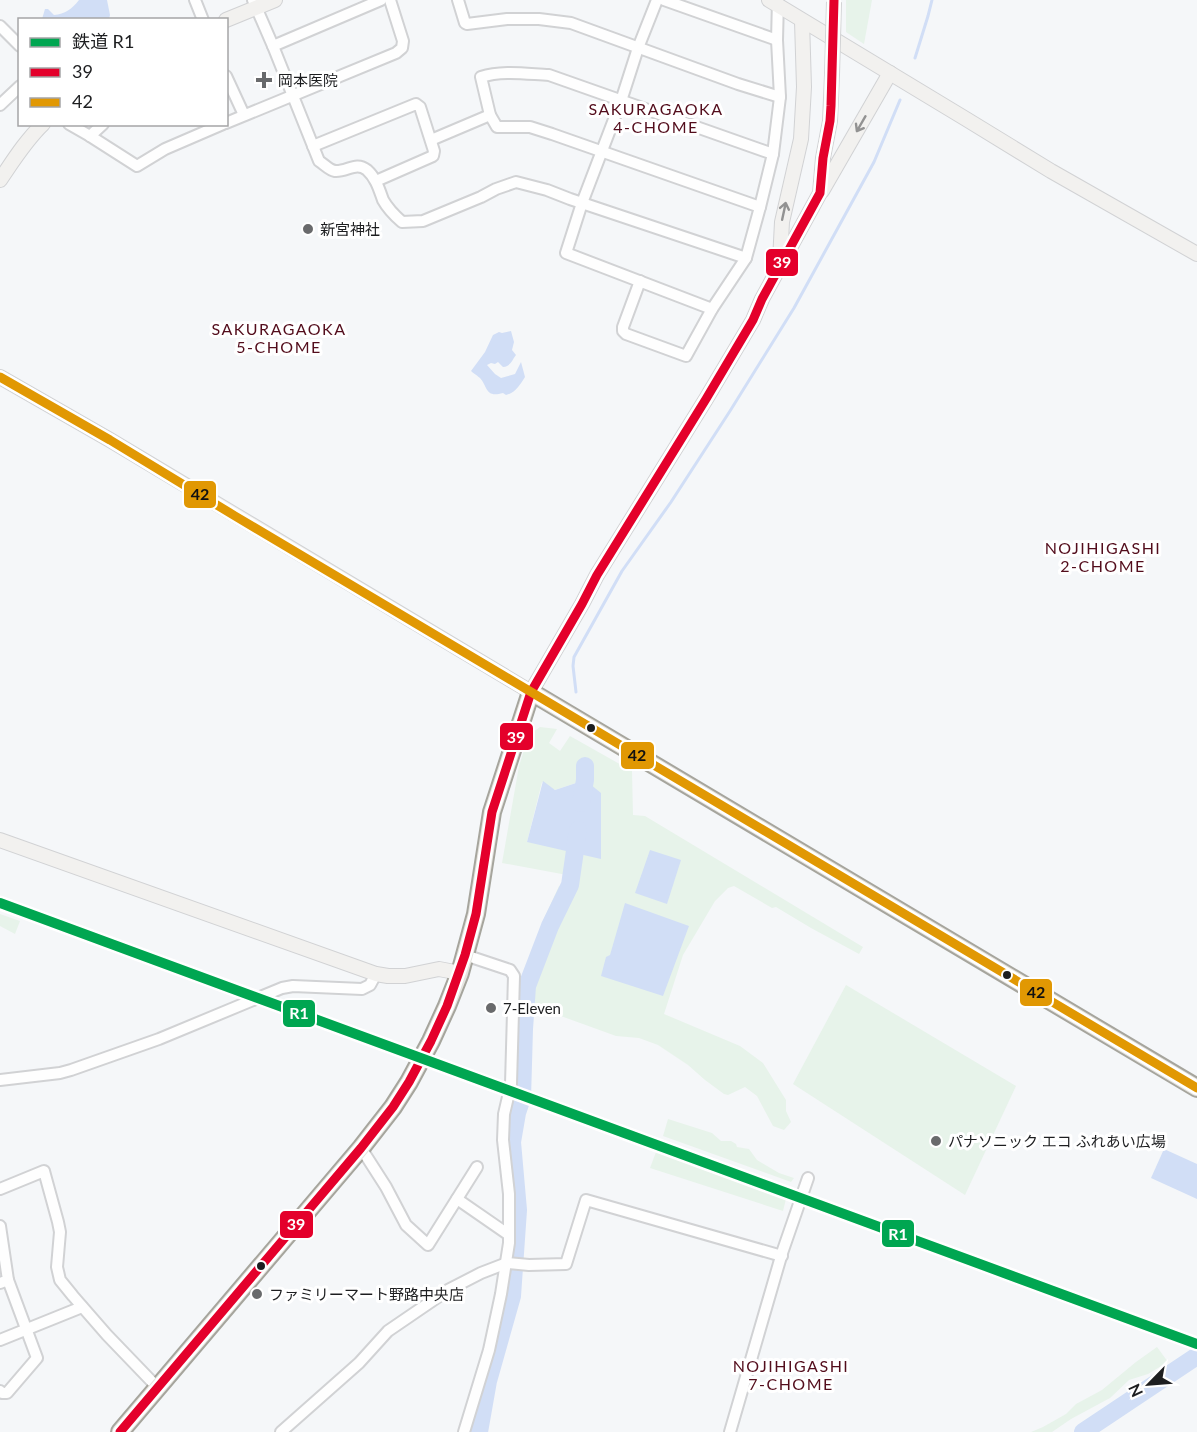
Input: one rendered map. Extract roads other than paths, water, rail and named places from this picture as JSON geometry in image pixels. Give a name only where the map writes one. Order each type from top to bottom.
[{"type":"main road","points":[[120,1432],[361,1148],[409,1082],[443,1015],[460,973],[476,914],[492,812],[531,692],[1197,1088]]},
{"type":"street","points":[[195,0],[201,18]]},
{"type":"street","points":[[228,19],[254,4],[275,0]]},
{"type":"street","points":[[273,46],[381,0]]},
{"type":"street","points":[[228,122],[396,53],[402,48],[403,40],[390,0]]},
{"type":"street","points":[[458,0],[467,24],[507,19],[553,20],[571,23],[780,97]]},
{"type":"street","points":[[657,0],[582,203],[566,253],[712,309]]},
{"type":"street","points":[[664,0],[777,40]]},
{"type":"street","points":[[820,193],[823,158],[830,121],[834,1]]},
{"type":"street","points":[[640,281],[623,331],[686,356],[712,309],[746,258],[760,207],[773,154],[780,97],[775,2]]},
{"type":"street","points":[[775,2],[802,21],[1051,171],[1197,254]]},
{"type":"street","points":[[254,4],[319,160],[326,167],[336,171],[354,166],[368,171],[376,181],[384,201],[402,222],[423,221],[516,182],[547,190],[746,258]]},
{"type":"street","points":[[779,269],[782,222],[801,139],[804,87],[802,21]]},
{"type":"street","points":[[0,26],[18,44]]},
{"type":"street","points":[[760,207],[530,127],[496,127],[490,115],[481,76],[515,73],[549,75],[773,154]]},
{"type":"street","points":[[0,377],[531,692],[597,575],[753,320],[762,299],[820,193],[890,73]]},
{"type":"street","points":[[228,80],[244,115]]},
{"type":"street","points":[[1,103],[18,88]]},
{"type":"street","points":[[313,146],[416,104],[420,106],[434,151],[433,156],[376,181]]},
{"type":"street","points":[[431,140],[490,115]]},
{"type":"street","points":[[0,180],[41,126]]},
{"type":"street","points":[[72,126],[137,165],[165,149],[219,126]]},
{"type":"street","points":[[90,136],[101,126]]},
{"type":"street","points":[[0,840],[376,974],[405,976],[439,969],[460,973]]},
{"type":"street","points":[[464,1432],[513,1264],[503,1140],[506,1103],[511,1084],[514,976],[510,970],[465,955]]},
{"type":"street","points":[[0,1080],[71,1070],[159,1039],[282,988],[293,986],[362,989],[370,985],[376,974]]},
{"type":"street","points":[[361,1148],[386,1187],[406,1225],[428,1245],[477,1167]]},
{"type":"street","points":[[0,1189],[44,1171],[60,1233],[57,1267],[60,1280],[82,1307],[158,1388]]},
{"type":"street","points":[[730,1432],[782,1256],[808,1178]]},
{"type":"street","points":[[457,1199],[509,1235]]},
{"type":"street","points":[[281,1432],[359,1363],[388,1331],[448,1290],[481,1273],[513,1264],[566,1264],[585,1200],[782,1256]]},
{"type":"street","points":[[0,1226],[4,1282],[37,1358],[7,1394],[0,1391]]},
{"type":"street","points":[[0,1340],[82,1307]]},
{"type":"water","points":[[79,0],[107,0],[110,15],[109,18],[42,18],[45,9],[54,15],[62,14]]},
{"type":"water","points":[[511,331],[514,342],[512,350],[516,355],[508,365],[503,367],[498,362],[487,365],[501,378],[515,374],[521,362],[525,377],[512,392],[506,395],[493,394],[471,371],[485,352],[493,335]]},
{"type":"water","points":[[585,780],[601,793],[601,859],[527,842],[543,781],[555,790]]},
{"type":"water","points":[[650,850],[681,860],[667,904],[635,893]]},
{"type":"water","points":[[625,903],[689,926],[663,996],[601,976],[606,957],[610,955]]},
{"type":"water","points":[[1164,1149],[1197,1164],[1197,1199],[1151,1178]]},
{"type":"waterway","points":[[915,58],[932,0]]},
{"type":"waterway","points":[[576,692],[574,657],[622,571],[671,502],[794,308],[874,162],[900,100]]},
{"type":"waterway","points":[[581,803],[585,766]]},
{"type":"waterway","points":[[479,1432],[488,1381],[512,1296],[518,1210],[512,1142],[522,1098],[527,986],[550,926],[570,885],[578,830]]},
{"type":"waterway","points":[[1083,1432],[1197,1356]]},
{"type":"rail line","name":"R1","points":[[0,903],[1197,1344]]},
{"type":"place","name":"岡本医院","points":[[264,80]]},
{"type":"place","name":"新宮神社","points":[[308,229]]},
{"type":"place","name":"7-Eleven","points":[[491,1008]]},
{"type":"place","name":"パナソニック エコ ふれあい広場","points":[[936,1141]]},
{"type":"place","name":"ファミリーマート野路中央店","points":[[257,1294]]},
{"type":"district","name":"SAKURAGAOKA 4-CHOME","points":[[656,117]]},
{"type":"district","name":"SAKURAGAOKA 5-CHOME","points":[[279,337]]},
{"type":"district","name":"NOJIHIGASHI 2-CHOME","points":[[1103,556]]},
{"type":"district","name":"NOJIHIGASHI 7-CHOME","points":[[791,1374]]}]
